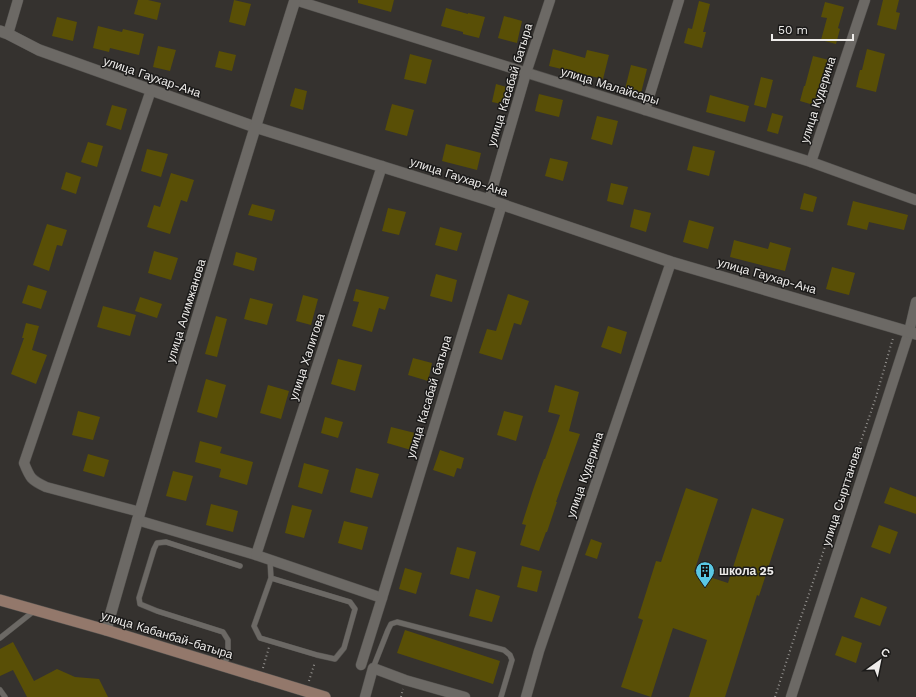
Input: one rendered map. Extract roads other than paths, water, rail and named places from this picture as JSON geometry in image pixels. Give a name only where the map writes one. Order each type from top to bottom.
[{"type":"main road","name":"улица Кабанбай-батыра","points":[[0,600],[106,630],[325,697]]},
{"type":"street","points":[[4,33],[18,0]]},
{"type":"street","name":"улица Малайсары","points":[[295,0],[811,162],[916,200]]},
{"type":"street","name":"улица Алимжанова","points":[[106,630],[138,516],[255,126],[295,0]]},
{"type":"street","name":"улица Касабай батыра","points":[[489,200],[526,73],[550,0]]},
{"type":"street","points":[[645,110],[679,0]]},
{"type":"street","name":"улица Кудерина","points":[[811,162],[865,0]]},
{"type":"street","name":"улица Гаухар-Ана","points":[[4,33],[38,50],[255,126],[502,204],[672,262],[912,333]]},
{"type":"street","points":[[151,90],[24,463],[29,475],[36,482],[46,487],[138,516],[382,598]]},
{"type":"street","name":"улица Халитова","points":[[256,555],[382,166]]},
{"type":"street","name":"улица Касабай батыра","points":[[361,665],[502,204]]},
{"type":"street","name":"улица Кудерина","points":[[526,697],[542,643],[672,262]]},
{"type":"street","name":"улица Сырттанова","points":[[791,697],[912,333],[916,302]]},
{"type":"street","points":[[365,697],[373,668],[406,680],[465,697]]},
{"type":"lane","points":[[224,666],[228,655],[228,640],[223,632],[157,611],[140,604],[139,598],[154,548],[157,543],[166,542],[240,566]]},
{"type":"lane","points":[[270,560],[271,578],[254,626],[260,638],[335,659],[344,648],[355,609],[350,602],[271,578]]},
{"type":"lane","points":[[0,638],[35,610]]},
{"type":"lane","points":[[373,668],[391,624],[397,622],[504,650],[510,655],[512,660],[501,697]]},
{"type":"lane","points":[[0,690],[5,697]]},
{"type":"place","name":"школа 25","points":[[705,588]]}]
